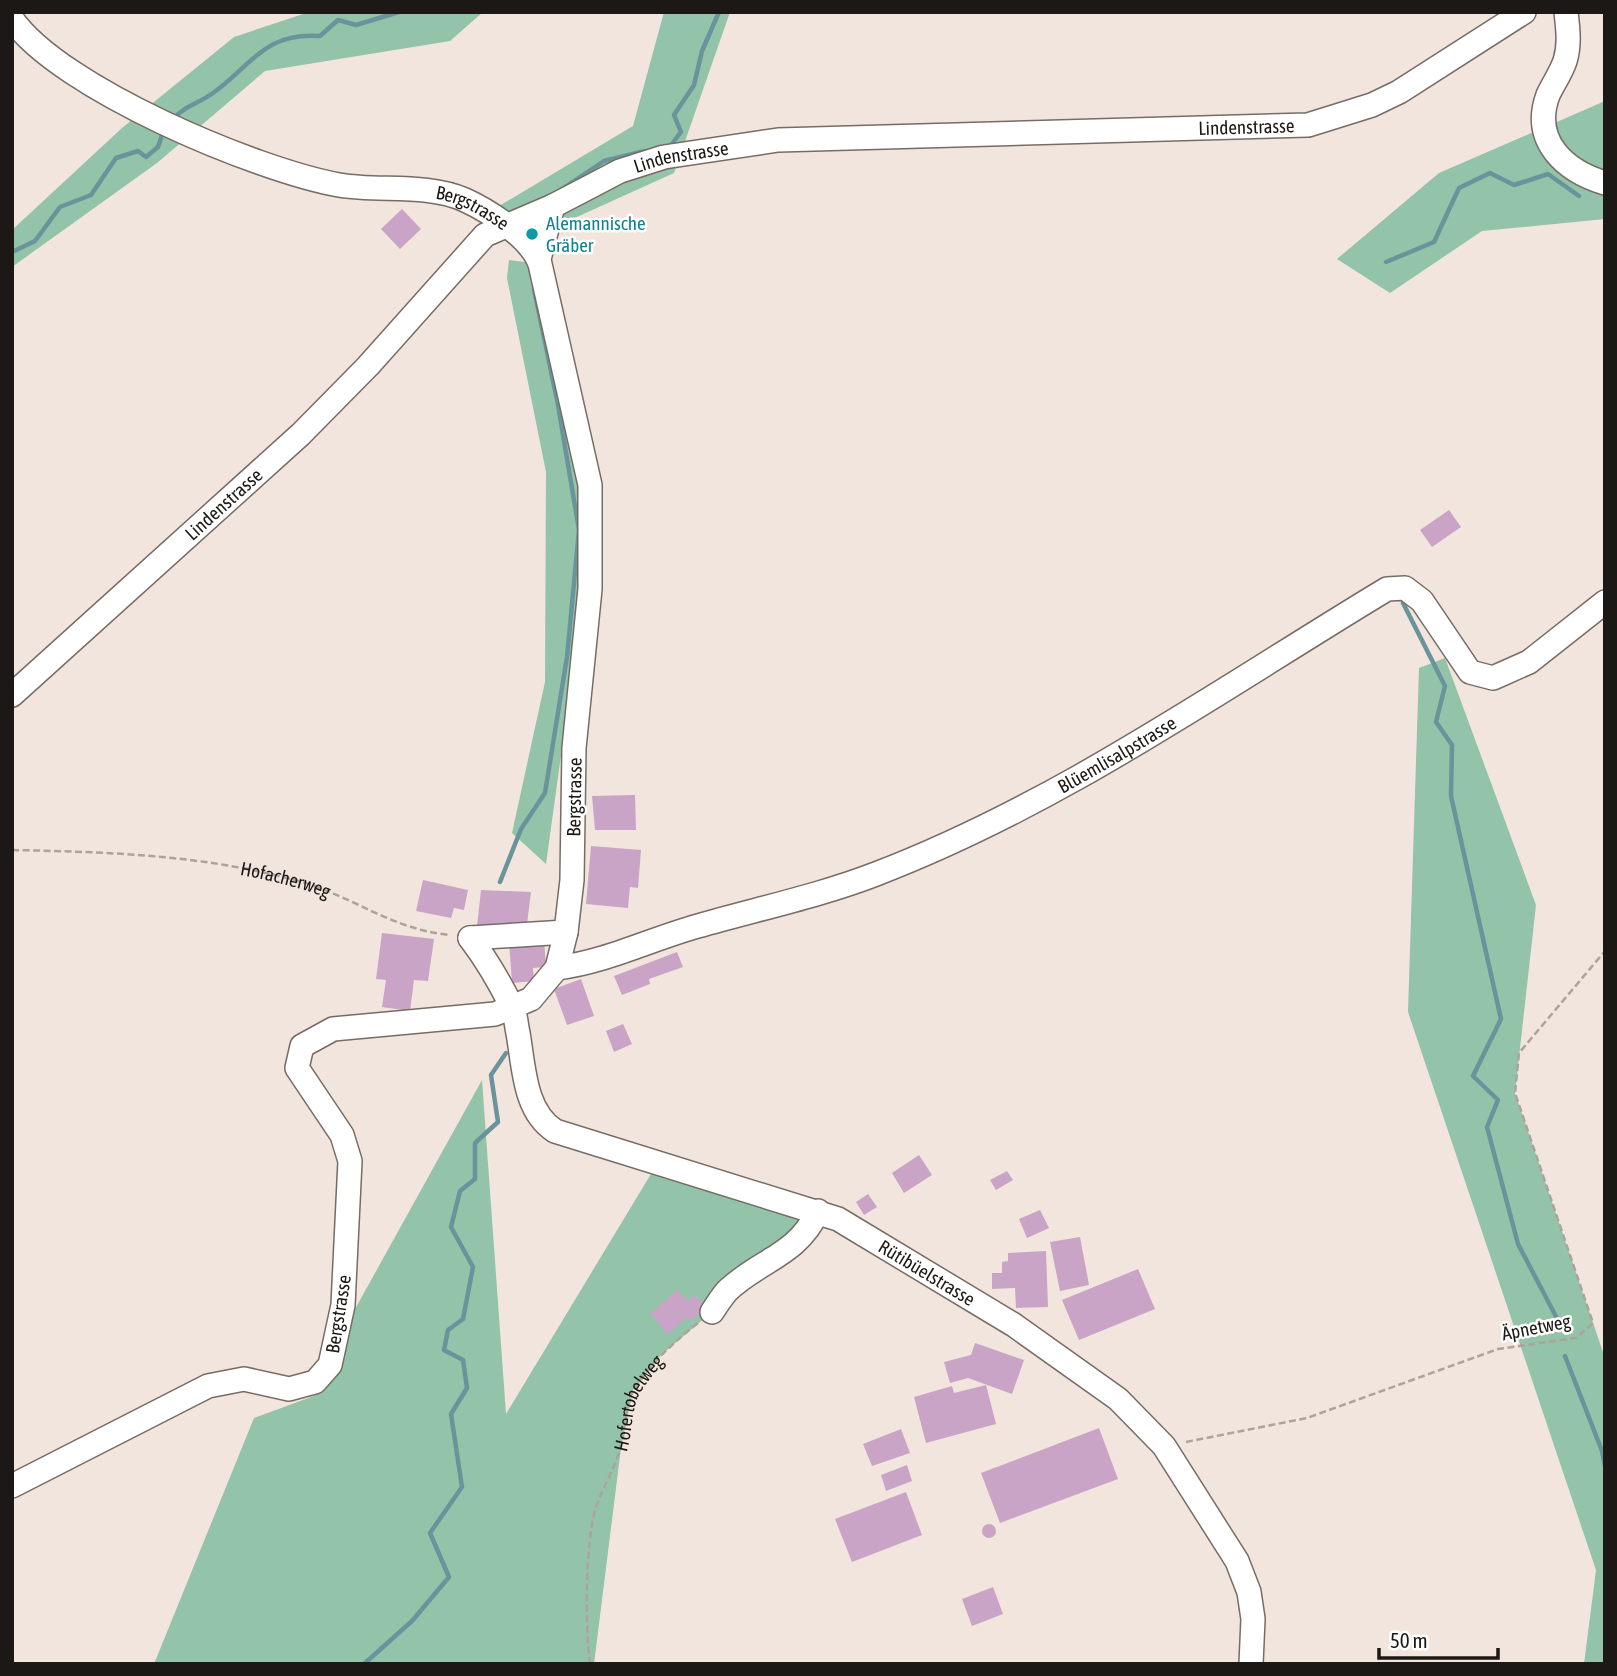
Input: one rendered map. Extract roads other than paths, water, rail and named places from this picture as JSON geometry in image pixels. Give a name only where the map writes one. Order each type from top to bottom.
[{"type":"street","name":"Lindenstrasse","points":[[12,695],[301,434],[368,366],[485,235],[553,206],[620,172],[664,157],[778,140],[1308,125],[1372,105],[1399,92],[1524,12]]},
{"type":"street","points":[[1566,12],[1569,36],[1565,61],[1548,97],[1544,117],[1546,138],[1564,164],[1581,176],[1605,183]]},
{"type":"street","name":"Bergstrasse","points":[[12,19],[20,31],[55,61],[181,131],[279,170],[340,185],[438,192],[463,199],[505,226],[526,243],[539,260],[590,485],[590,589],[574,748],[573,856],[566,932],[557,968],[531,999],[513,1008],[475,1017],[333,1029],[302,1046],[297,1068],[342,1135],[350,1161],[341,1318],[330,1365],[315,1382],[289,1389],[244,1379],[208,1386],[12,1486]]},
{"type":"street","points":[[539,260],[553,206]]},
{"type":"street","name":"Blüemlisalpstrasse","points":[[557,968],[582,965],[682,930],[874,875],[969,834],[1114,758],[1387,589],[1405,588],[1422,601],[1470,672],[1493,678],[1529,662],[1605,602]]},
{"type":"street","points":[[513,1008],[487,960],[470,937],[566,932]]},
{"type":"street","name":"Rütibüelstrasse","points":[[513,1008],[527,1085],[534,1112],[542,1123],[555,1131],[657,1164],[818,1211],[858,1229],[1014,1325],[1118,1399],[1164,1446],[1237,1560],[1249,1592],[1253,1619],[1251,1664]]},
{"type":"street","points":[[712,1312],[728,1290],[796,1244],[809,1231],[818,1211]]},
{"type":"waterway","points":[[172,120],[181,111],[213,93],[272,45],[285,39],[320,36],[338,20],[356,25],[399,12]]},
{"type":"waterway","points":[[671,145],[681,132],[674,115],[694,85],[702,51],[719,12]]},
{"type":"waterway","points":[[12,252],[35,241],[60,207],[91,195],[116,158],[138,151],[146,157],[158,147],[164,129]]},
{"type":"waterway","points":[[559,191],[604,161],[645,151]]},
{"type":"waterway","points":[[1386,262],[1434,242],[1459,188],[1490,173],[1514,185],[1548,174],[1579,196]]},
{"type":"waterway","points":[[500,882],[521,829],[545,793],[567,657],[579,530],[558,405],[534,289]]},
{"type":"waterway","points":[[1403,603],[1445,686],[1436,722],[1452,745],[1451,796],[1501,1019],[1473,1076],[1498,1100],[1487,1127],[1518,1244],[1562,1328]]},
{"type":"waterway","points":[[364,1664],[412,1621],[449,1577],[430,1533],[462,1487],[451,1414],[467,1388],[463,1360],[444,1350],[448,1330],[463,1319],[473,1267],[451,1227],[460,1191],[475,1179],[475,1143],[498,1122],[491,1075],[506,1053]]},
{"type":"waterway","points":[[1565,1356],[1602,1451],[1605,1466]]},
{"type":"place","name":"Alemannische Gräber","points":[[532,234]]}]
